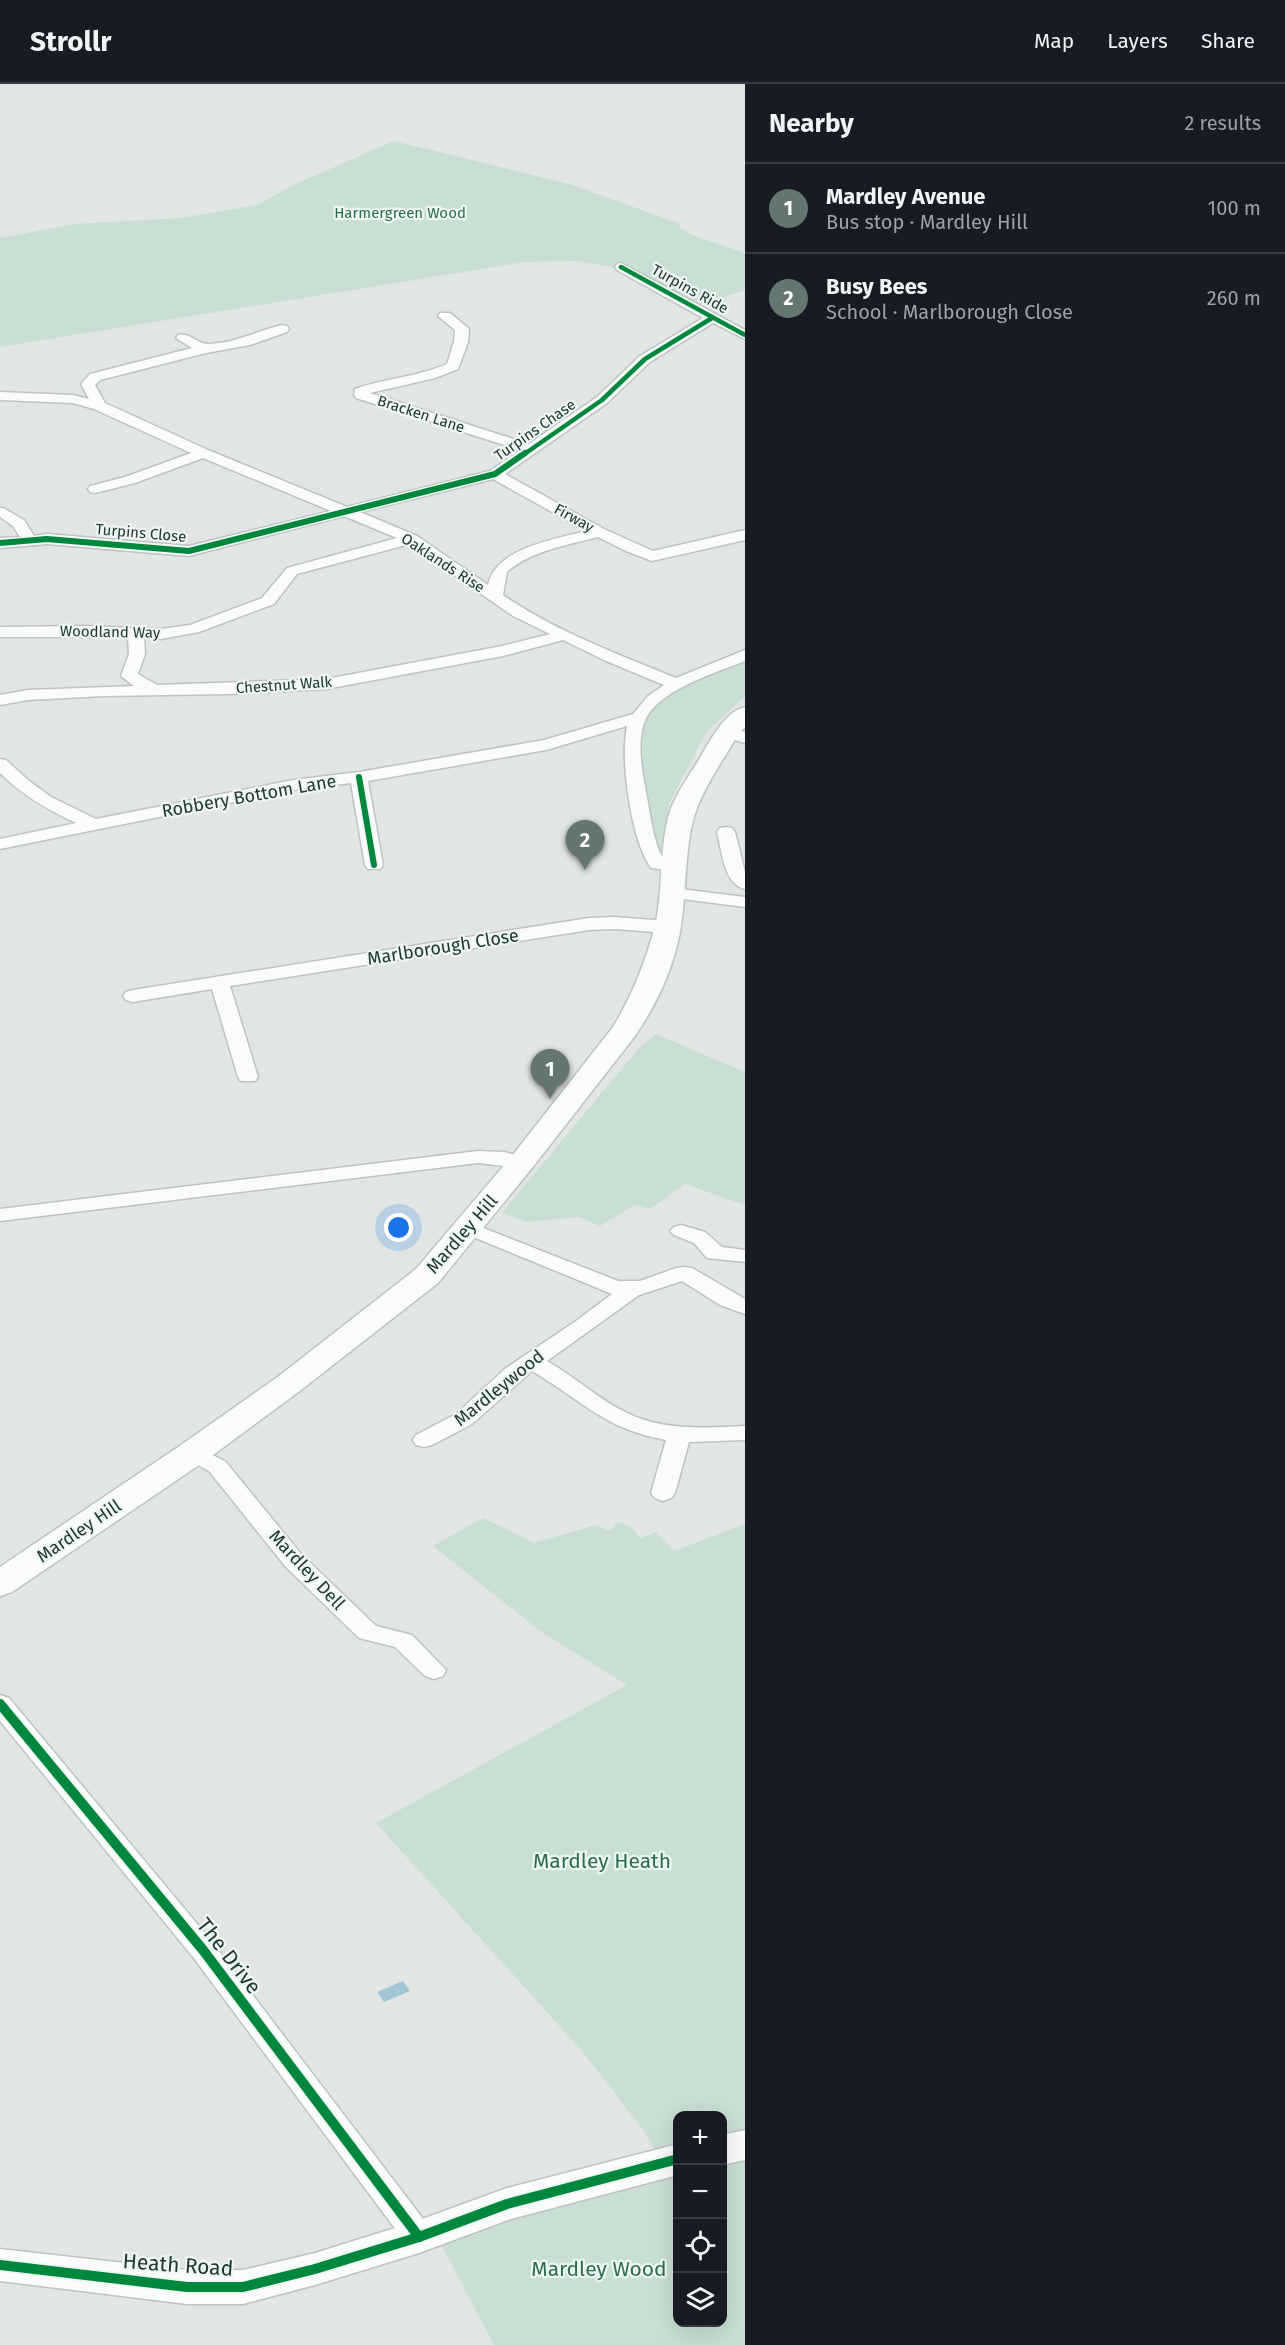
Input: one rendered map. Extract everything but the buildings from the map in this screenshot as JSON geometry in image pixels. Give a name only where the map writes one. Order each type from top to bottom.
[{"type":"main road","name":"Mardley Hill","points":[[0,1584],[193,1453],[290,1383],[427,1276],[522,1162],[625,1030],[640,1005],[654,976],[668,927],[684,808],[736,735],[745,714]]},
{"type":"street","name":"Turpins Ride","points":[[621,267],[745,335]]},
{"type":"street","name":"Bracken Lane","points":[[445,316],[462,329],[461,342],[453,366],[436,375],[370,387],[360,392],[361,395],[531,449]]},
{"type":"street","name":"Turpins Chase","points":[[348,512],[495,474],[602,400],[645,359],[712,318]]},
{"type":"street","points":[[99,406],[88,384],[95,377],[153,364],[204,349],[245,342],[282,329]]},
{"type":"street","points":[[183,338],[204,349]]},
{"type":"street","name":"Oaklands Rise","points":[[0,396],[73,399],[99,406],[203,453],[412,539],[519,613],[677,684]]},
{"type":"street","points":[[95,489],[130,480],[203,453]]},
{"type":"street","name":"Firway","points":[[495,474],[599,532]]},
{"type":"street","points":[[3,512],[19,523],[29,539]]},
{"type":"street","name":"Turpins Close","points":[[0,543],[29,539],[99,542],[179,552],[348,512]]},
{"type":"street","points":[[599,532],[652,556],[745,535]]},
{"type":"street","name":"Firway","points":[[495,596],[496,580],[504,567],[537,551],[599,532]]},
{"type":"street","name":"Woodland Way","points":[[0,632],[84,631],[161,634],[193,629],[267,601],[292,572],[412,539]]},
{"type":"street","points":[[104,691],[129,676],[136,654],[136,634]]},
{"type":"street","name":"Chestnut Walk","points":[[0,700],[28,695],[104,691],[220,690],[326,684],[502,651],[564,635]]},
{"type":"street","points":[[745,656],[677,684],[653,700],[638,718],[634,733],[634,771],[651,853],[657,864],[673,880],[745,902]]},
{"type":"street","points":[[129,676],[152,689]]},
{"type":"street","name":"Robbery Bottom Lane","points":[[0,843],[97,826],[293,785],[359,777],[546,745],[638,718]]},
{"type":"street","points":[[0,764],[18,782],[62,812],[97,826]]},
{"type":"street","points":[[359,777],[374,865]]},
{"type":"street","points":[[726,832],[736,873],[745,884]]},
{"type":"street","name":"Marlborough Close","points":[[133,996],[589,924],[614,923],[668,927]]},
{"type":"street","points":[[219,982],[248,1077]]},
{"type":"street","points":[[0,1215],[478,1157],[504,1158],[522,1162]]},
{"type":"street","name":"Mardleywood","points":[[468,1228],[615,1288],[631,1290],[665,1281],[684,1273],[715,1253]]},
{"type":"street","points":[[681,1232],[699,1235],[706,1240],[715,1253],[745,1256]]},
{"type":"street","points":[[684,1273],[728,1300],[745,1307]]},
{"type":"street","name":"Mardleywood","points":[[424,1440],[464,1419],[514,1373],[584,1326],[631,1290]]},
{"type":"street","points":[[531,1361],[553,1372],[617,1417],[636,1426],[679,1435],[745,1433]]},
{"type":"street","points":[[663,1492],[679,1435]]},
{"type":"street","name":"Mardley Dell","points":[[193,1453],[216,1466],[293,1560],[368,1632],[403,1641],[434,1670]]},
{"type":"street","name":"The Drive","points":[[0,1704],[203,1950],[419,2237]]},
{"type":"street","points":[[727,2149],[745,2145]]},
{"type":"street","name":"Heath Road","points":[[0,2265],[186,2287],[243,2287],[315,2269],[419,2237],[507,2204],[673,2161]]},
{"type":"green space","name":"Harmergreen Wood","points":[[394,141],[573,185],[680,224],[680,228],[692,235],[745,253],[745,290],[697,306],[630,267],[620,268],[575,261],[525,262],[0,347],[0,238],[75,224],[181,218],[257,205],[300,182]]},
{"type":"green space","points":[[745,659],[745,696],[707,731],[669,804],[662,855],[658,855],[646,803],[640,760],[643,724],[649,711],[669,693],[693,680]]},
{"type":"green space","points":[[656,1034],[745,1072],[745,1205],[685,1184],[650,1209],[634,1205],[600,1226],[579,1217],[527,1222],[502,1213],[639,1048]]},
{"type":"green space","name":"Mardley Heath","points":[[483,1518],[534,1543],[595,1525],[609,1531],[618,1522],[631,1527],[640,1538],[656,1532],[674,1551],[745,1524],[745,2137],[727,2141],[727,2111],[673,2111],[673,2153],[659,2156],[641,2127],[582,2051],[376,1823],[627,1685],[540,1631],[433,1546]]},
{"type":"green space","name":"Mardley Wood","points":[[745,2153],[745,2345],[494,2345],[440,2242],[577,2195],[673,2171],[673,2327],[727,2327],[727,2157]]},
{"type":"water","points":[[403,1981],[410,1991],[384,2002],[377,1992]]},
{"type":"cycle path","points":[[621,267],[745,335]]},
{"type":"cycle path","points":[[0,543],[47,539],[189,551],[495,474],[602,400],[645,359],[712,318]]},
{"type":"cycle path","points":[[359,777],[374,865]]},
{"type":"cycle path","points":[[0,1704],[203,1950],[419,2237]]},
{"type":"cycle path","points":[[0,2265],[187,2287],[243,2287],[315,2269],[419,2237],[507,2204],[673,2160]]},
{"type":"place","name":"Busy Bees","points":[[585,870]]},
{"type":"place","name":"Mardley Avenue","points":[[550,1099]]}]
